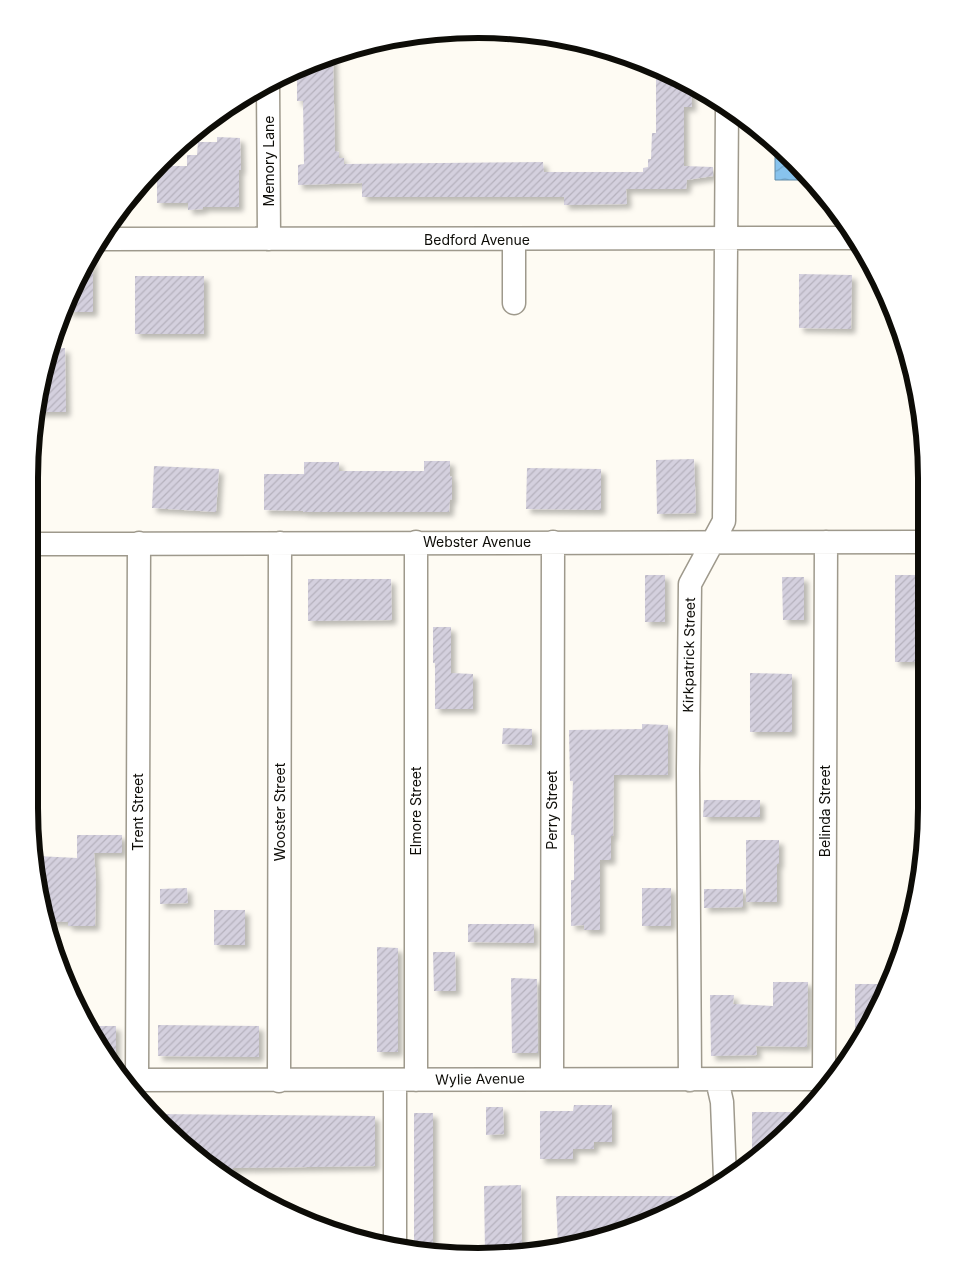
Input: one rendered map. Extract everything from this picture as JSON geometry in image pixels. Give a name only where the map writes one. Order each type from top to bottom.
[{"type":"street","name":"Memory Lane","points":[[268,91],[269,239]]},
{"type":"street","points":[[726,238],[727,115]]},
{"type":"street","name":"Kirkpatrick Street","points":[[690,1080],[688,779],[690,584],[724,521],[726,238]]},
{"type":"street","name":"Bedford Avenue","points":[[108,239],[514,240],[847,238]]},
{"type":"street","points":[[514,240],[514,303]]},
{"type":"street","name":"Elmore Street","points":[[396,1241],[406,1080],[416,542]]},
{"type":"street","name":"Perry Street","points":[[552,1078],[553,542]]},
{"type":"street","name":"Belinda Street","points":[[826,542],[829,1073]]},
{"type":"street","name":"Webster Avenue","points":[[38,544],[918,542]]},
{"type":"street","name":"Trent Street","points":[[131,1078],[139,543]]},
{"type":"street","name":"Wooster Street","points":[[279,1081],[280,543]]},
{"type":"street","name":"Wylie Avenue","points":[[132,1080],[825,1079]]},
{"type":"street","points":[[717,1080],[722,1102],[725,1173]]},
{"type":"water","points":[[775,154],[801,180],[775,180]]},
{"type":"building","points":[[333,62],[335,151],[339,152],[339,158],[344,158],[344,164],[543,162],[544,172],[643,172],[643,168],[648,167],[648,159],[651,159],[652,133],[656,133],[656,75],[691,93],[692,107],[684,107],[684,166],[713,167],[713,176],[687,180],[686,189],[626,189],[627,204],[564,205],[564,197],[362,197],[362,183],[298,185],[298,165],[304,164],[303,101],[297,101],[297,77]]},
{"type":"building","points":[[217,137],[240,138],[239,207],[203,207],[203,209],[188,210],[188,203],[157,203],[157,178],[167,167],[187,166],[187,155],[197,155],[198,142],[217,142]]},
{"type":"building","points":[[93,265],[93,312],[70,312]]},
{"type":"building","points":[[799,274],[852,275],[851,329],[799,328]]},
{"type":"building","points":[[135,276],[204,276],[204,334],[135,334]]},
{"type":"building","points":[[65,348],[66,412],[43,412],[46,392],[57,349]]},
{"type":"building","points":[[694,459],[696,513],[657,514],[656,460]]},
{"type":"building","points":[[424,461],[450,461],[452,500],[450,499],[449,512],[303,512],[264,510],[264,474],[304,474],[304,462],[339,462],[339,471],[424,471]]},
{"type":"building","points":[[154,466],[219,469],[216,512],[152,508]]},
{"type":"building","points":[[527,468],[601,469],[601,510],[526,509]]},
{"type":"building","points":[[645,575],[665,575],[665,622],[645,622]]},
{"type":"building","points":[[895,575],[918,575],[918,662],[895,662]]},
{"type":"building","points":[[782,577],[804,577],[804,620],[783,620]]},
{"type":"building","points":[[308,579],[391,579],[392,620],[308,621]]},
{"type":"building","points":[[433,627],[451,627],[451,673],[473,674],[473,709],[435,709]]},
{"type":"building","points":[[750,673],[792,674],[792,732],[750,732]]},
{"type":"building","points":[[642,724],[668,725],[668,775],[614,775],[611,860],[600,860],[600,930],[584,930],[584,925],[571,926],[571,880],[574,880],[574,835],[571,835],[573,781],[570,781],[569,730],[642,729]]},
{"type":"building","points":[[503,728],[532,729],[532,745],[502,744]]},
{"type":"building","points":[[704,800],[760,800],[760,817],[703,817]]},
{"type":"building","points":[[77,835],[122,835],[122,853],[94,853],[96,881],[95,926],[68,926],[68,922],[53,921],[40,856],[77,858]]},
{"type":"building","points":[[746,840],[779,840],[777,902],[746,902]]},
{"type":"building","points":[[187,888],[188,903],[160,904],[160,889]]},
{"type":"building","points":[[642,888],[671,888],[671,926],[642,926]]},
{"type":"building","points":[[704,889],[743,889],[743,907],[704,908]]},
{"type":"building","points":[[214,910],[245,910],[245,945],[214,945]]},
{"type":"building","points":[[468,924],[534,924],[534,943],[468,942]]},
{"type":"building","points":[[377,947],[398,948],[398,1052],[377,1052]]},
{"type":"building","points":[[433,952],[455,952],[456,991],[434,991]]},
{"type":"building","points":[[511,978],[537,979],[538,1053],[512,1053]]},
{"type":"building","points":[[773,982],[808,982],[807,1047],[756,1046],[757,1055],[711,1056],[710,995],[734,995],[733,1004],[773,1006]]},
{"type":"building","points":[[855,984],[882,984],[873,1003],[855,1035]]},
{"type":"building","points":[[158,1025],[259,1026],[259,1057],[158,1056]]},
{"type":"building","points":[[96,1026],[116,1026],[116,1058]]},
{"type":"building","points":[[574,1105],[612,1105],[612,1142],[594,1142],[594,1149],[573,1149],[573,1159],[540,1159],[540,1111],[573,1111]]},
{"type":"building","points":[[486,1107],[503,1107],[504,1134],[486,1135]]},
{"type":"building","points":[[752,1112],[796,1112],[768,1139],[752,1152]]},
{"type":"building","points":[[414,1113],[433,1113],[433,1246],[414,1244]]},
{"type":"building","points":[[162,1114],[375,1116],[375,1166],[233,1168],[233,1174],[188,1139]]},
{"type":"building","points":[[521,1185],[522,1246],[485,1248],[484,1186]]},
{"type":"building","points":[[556,1196],[686,1196],[647,1215],[620,1225],[558,1241]]}]
